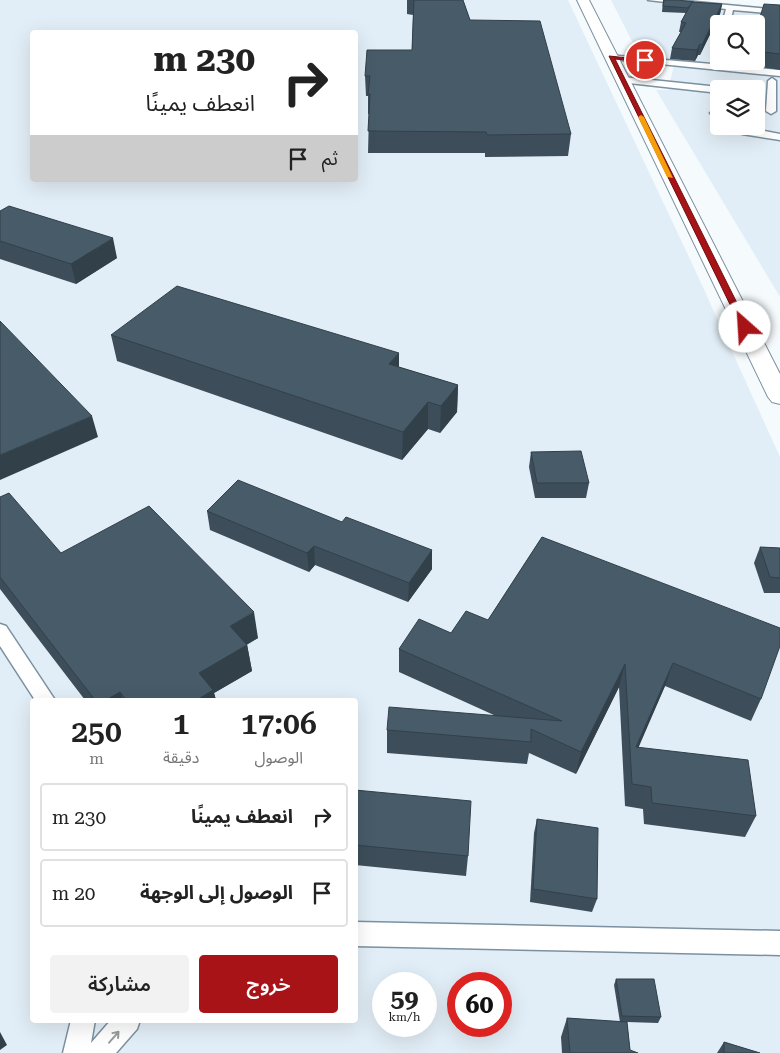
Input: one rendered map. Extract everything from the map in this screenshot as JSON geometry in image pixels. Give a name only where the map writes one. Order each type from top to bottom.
[{"type":"main road","points":[[583,0],[780,397]]},
{"type":"lane","points":[[652,0],[780,12]]},
{"type":"lane","points":[[728,15],[730,8]]},
{"type":"lane","points":[[611,57],[710,63]]},
{"type":"lane","points":[[761,70],[780,73]]},
{"type":"lane","points":[[710,74],[776,81],[772,96],[772,111]]},
{"type":"lane","points":[[623,80],[710,89]]},
{"type":"lane","points":[[765,135],[780,137]]},
{"type":"lane","points":[[2,638],[44,698]]},
{"type":"lane","points":[[358,934],[780,943]]},
{"type":"lane","points":[[76,1053],[82,1023]]},
{"type":"lane","points":[[100,1053],[125,1023]]},
{"type":"shaded area","points":[[0,0],[568,0],[696,272],[780,457],[780,1053],[0,1053]]},
{"type":"shaded area","points":[[611,0],[685,0],[780,8],[780,297],[656,90],[668,90],[675,61],[641,59]]},
{"type":"building","points":[[414,0],[463,0],[470,20],[540,21],[571,134],[487,135],[486,132],[368,131],[370,76],[365,76],[367,50],[412,50]]},
{"type":"building","points":[[664,0],[694,2],[687,8],[663,6]]},
{"type":"building","points":[[692,2],[722,4],[717,15],[710,15],[710,29],[702,45],[700,44],[697,50],[672,48],[686,23],[681,22]]},
{"type":"building","points":[[764,4],[780,5],[780,54],[765,52],[765,15],[761,15]]},
{"type":"building","points":[[9,206],[113,238],[71,264],[0,241],[0,211]]},
{"type":"building","points":[[177,286],[399,353],[389,364],[458,385],[441,406],[428,402],[403,432],[111,335]]},
{"type":"building","points":[[0,321],[92,416],[0,455]]},
{"type":"building","points":[[581,451],[589,483],[537,483],[531,452]]},
{"type":"building","points":[[238,480],[342,522],[346,517],[432,550],[409,583],[314,546],[307,553],[207,511]]},
{"type":"building","points":[[9,493],[61,553],[149,506],[254,612],[230,626],[247,645],[199,673],[213,690],[200,698],[124,698],[120,692],[110,698],[93,698],[0,577],[0,497]]},
{"type":"building","points":[[542,537],[780,628],[780,646],[761,699],[673,663],[636,747],[748,760],[756,816],[652,803],[651,787],[632,784],[625,664],[581,752],[531,729],[531,742],[387,730],[389,707],[562,721],[399,649],[419,619],[451,633],[466,611],[488,620]]},
{"type":"building","points":[[760,547],[780,548],[780,578],[770,577]]},
{"type":"building","points":[[358,790],[471,801],[468,856],[358,845]]},
{"type":"building","points":[[537,819],[598,828],[597,899],[533,889]]},
{"type":"building","points":[[616,979],[654,979],[661,1017],[622,1016]]},
{"type":"building","points":[[567,1018],[627,1022],[630,1050],[638,1053],[570,1053]]},
{"type":"building","points":[[724,1042],[760,1053],[724,1053]]},
{"type":"slow traffic","points":[[641,117],[671,177]]},
{"type":"route","points":[[645,60],[611,57],[745,327]]}]
